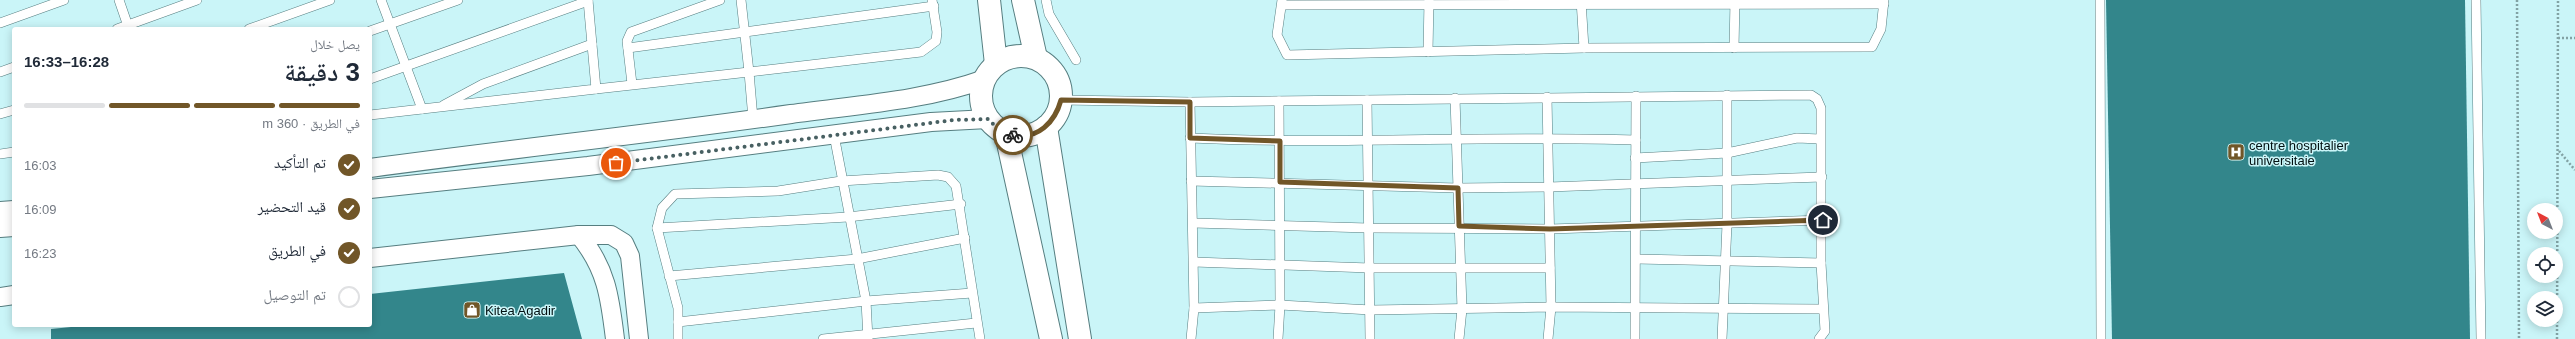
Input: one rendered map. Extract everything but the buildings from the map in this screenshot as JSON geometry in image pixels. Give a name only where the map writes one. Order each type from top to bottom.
[{"type":"street","points":[[372,168],[753,119],[911,96],[990,72],[1015,56],[1036,58],[1047,65],[1056,76],[1061,90],[1061,100],[1056,115],[1046,127],[1027,136],[1006,134],[988,119],[981,102],[981,92],[990,72],[989,0]]},
{"type":"street","points":[[1023,0],[1036,58]]},
{"type":"street","points":[[372,189],[588,166],[954,120],[988,119]]},
{"type":"street","points":[[1046,127],[1080,339]]},
{"type":"street","points":[[1006,134],[1051,339]]},
{"type":"street","points":[[0,211],[12,210]]},
{"type":"street","points":[[0,228],[12,227]]},
{"type":"street","points":[[579,235],[592,251],[609,289],[615,339]]},
{"type":"street","points":[[372,258],[579,235],[610,235],[624,243],[630,256],[639,339]]},
{"type":"street","points":[[0,297],[12,295]]},
{"type":"lane","points":[[0,23],[64,0]]},
{"type":"lane","points":[[119,0],[128,27],[197,0]]},
{"type":"lane","points":[[255,27],[330,0]]},
{"type":"lane","points":[[381,0],[422,109]]},
{"type":"lane","points":[[372,30],[458,0]]},
{"type":"lane","points":[[372,78],[406,68],[588,0],[596,89]]},
{"type":"lane","points":[[632,84],[628,48],[628,36],[631,32],[720,0]]},
{"type":"lane","points":[[741,0],[753,119]]},
{"type":"lane","points":[[1046,0],[1049,14],[1076,60]]},
{"type":"lane","points":[[2100,0],[2101,339]]},
{"type":"lane","points":[[2476,0],[2481,339]]},
{"type":"lane","points":[[1734,48],[1735,2]]},
{"type":"lane","points":[[1884,2],[1881,29],[1872,47],[1584,48],[1287,55],[1277,35],[1282,3],[1884,2]]},
{"type":"lane","points":[[372,115],[921,52],[936,41],[937,32],[933,3],[744,33],[628,48]]},
{"type":"lane","points":[[1428,52],[1429,3]]},
{"type":"lane","points":[[1581,3],[1584,48]]},
{"type":"lane","points":[[440,108],[483,84],[592,44]]},
{"type":"lane","points":[[0,72],[12,68]]},
{"type":"lane","points":[[1061,100],[1190,102],[1727,94],[1811,95],[1817,99],[1821,108],[1820,139],[1823,220],[1821,263],[1825,331],[1820,339]]},
{"type":"lane","points":[[1722,339],[1722,307],[1727,224],[1727,94]]},
{"type":"lane","points":[[1635,339],[1637,226],[1635,184],[1636,96]]},
{"type":"lane","points":[[1547,97],[1550,229],[1550,307],[1548,339]]},
{"type":"lane","points":[[1455,98],[1462,309],[1459,339]]},
{"type":"lane","points":[[1367,100],[1370,228],[1370,339]]},
{"type":"lane","points":[[1278,339],[1280,305],[1280,101]]},
{"type":"lane","points":[[1190,102],[1194,262],[1194,308],[1191,339]]},
{"type":"lane","points":[[0,114],[12,111]]},
{"type":"lane","points":[[834,134],[841,181],[866,301],[868,337]]},
{"type":"lane","points":[[1190,138],[1280,141],[1456,140],[1548,137],[1636,140]]},
{"type":"lane","points":[[1635,158],[1727,154],[1797,138],[1820,139]]},
{"type":"lane","points":[[0,154],[12,152]]},
{"type":"lane","points":[[678,339],[678,308],[657,228],[662,208],[675,194],[778,191],[841,181],[938,175],[948,177],[956,186],[961,204],[976,323],[980,339]]},
{"type":"lane","points":[[1191,181],[1369,184],[1458,188],[1549,187],[1726,179],[1822,177]]},
{"type":"lane","points":[[657,228],[848,217],[961,204]]},
{"type":"lane","points":[[1193,223],[1370,228],[1459,226],[1550,229],[1823,220]]},
{"type":"lane","points":[[669,276],[857,259],[965,238]]},
{"type":"lane","points":[[1636,259],[1821,263]]},
{"type":"lane","points":[[1194,262],[1280,267],[1550,268]]},
{"type":"lane","points":[[678,322],[866,301],[972,293]]},
{"type":"lane","points":[[1194,308],[1280,305],[1371,310],[1550,307],[1636,309],[1722,307],[1824,310]]},
{"type":"lane","points":[[823,339],[868,337],[976,323]]},
{"type":"path","points":[[2517,0],[2518,339]]},
{"type":"path","points":[[2557,339],[2558,0]]},
{"type":"path","points":[[2558,38],[2575,38]]},
{"type":"path","points":[[2558,151],[2575,170]]},
{"type":"way so far","points":[[616,163],[954,120],[988,119],[1006,134],[1013,135]]},
{"type":"place","name":"centre hospitalier universitaie","points":[[2236,152]]},
{"type":"place","name":"Kitea Agadir","points":[[472,310]]},
{"type":"route","points":[[1013,135],[1027,136],[1037,133],[1046,127],[1053,120],[1058,111],[1061,100],[1079,102],[1190,102],[1190,138],[1280,141],[1280,182],[1458,188],[1459,226],[1550,229],[1823,220]]}]
